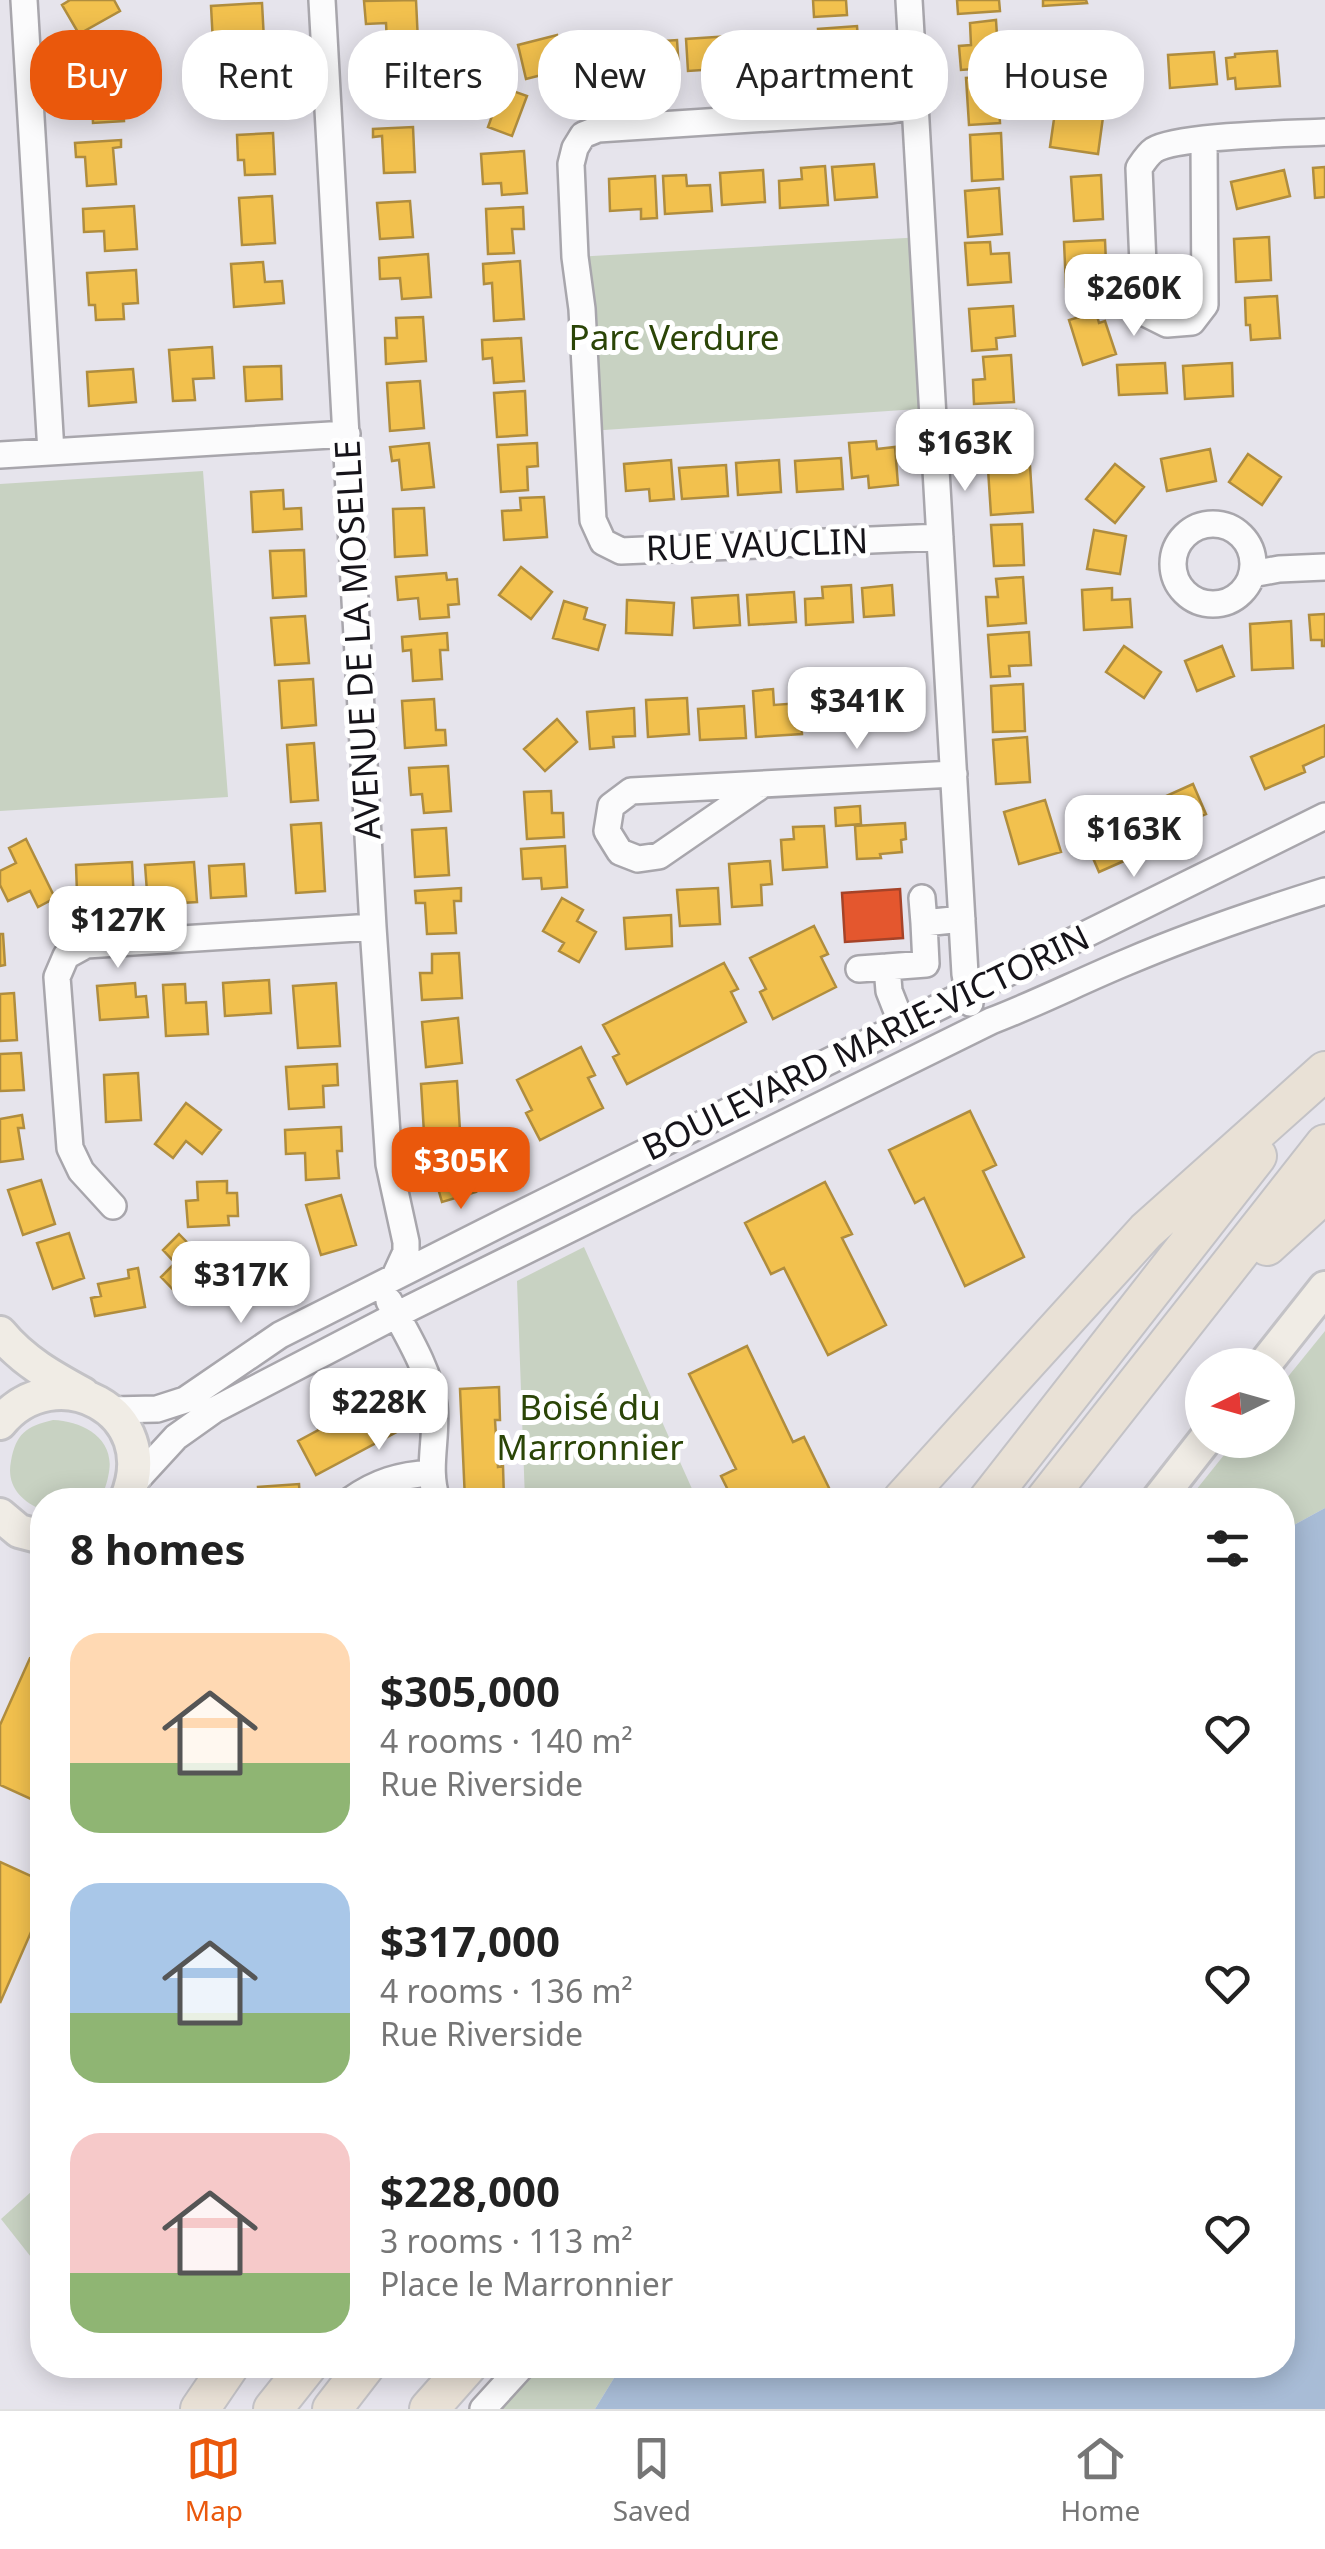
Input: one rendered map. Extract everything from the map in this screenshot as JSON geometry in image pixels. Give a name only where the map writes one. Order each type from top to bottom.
[{"type":"highway","points":[[913,1488],[1146,1231],[1325,1072]]},
{"type":"highway","points":[[997,1488],[1325,1072]]},
{"type":"highway","points":[[1054,1488],[1325,1144]]},
{"type":"highway","points":[[1184,1322],[1325,1193]]},
{"type":"highway","points":[[200,2409],[221,2378]]},
{"type":"highway","points":[[274,2409],[298,2378]]},
{"type":"highway","points":[[332,2409],[356,2378]]},
{"type":"highway","points":[[429,2409],[456,2378]]},
{"type":"main road","points":[[1277,1348],[1325,1288]]},
{"type":"main road","points":[[0,1334],[42,1372],[101,1404],[122,1421],[132,1444],[134,1470],[129,1488]]},
{"type":"main road","points":[[0,1422],[20,1405],[44,1396],[65,1394],[101,1404]]},
{"type":"main road","points":[[1167,1488],[1191,1458]]},
{"type":"street","points":[[24,0],[51,452]]},
{"type":"street","name":"AVENUE DE LA MOSELLE","points":[[322,0],[373,927],[389,1164],[406,1248],[388,1280]]},
{"type":"street","points":[[909,0],[911,30]]},
{"type":"street","name":"RUE VAUCLIN","points":[[737,120],[598,129],[583,136],[571,164],[593,520],[603,542],[621,550],[940,537]]},
{"type":"street","points":[[916,120],[967,992],[980,1026]]},
{"type":"street","points":[[1204,140],[1206,306],[1192,322],[1167,324],[1145,314],[1139,168],[1151,152],[1204,140],[1325,132]]},
{"type":"street","points":[[0,455],[347,434]]},
{"type":"street","points":[[1252,574],[1325,567]]},
{"type":"street","points":[[762,785],[660,856],[638,859],[620,852],[607,832],[611,806],[630,791],[954,774]]},
{"type":"street","name":"BOULEVARD MARIE-VICTORIN","points":[[101,1404],[156,1410],[176,1404],[269,1341],[388,1280],[1325,816]]},
{"type":"street","name":"BOULEVARD MARIE-VICTORIN","points":[[134,1488],[163,1449],[198,1419],[396,1315],[980,1026],[1189,936],[1325,891]]},
{"type":"street","points":[[859,969],[926,964],[923,910],[962,920]]},
{"type":"street","points":[[113,1206],[80,1171],[70,1148],[57,978],[66,956],[86,946],[373,927]]},
{"type":"street","points":[[887,967],[889,991],[902,1024]]},
{"type":"street","points":[[388,1280],[396,1315],[433,1398],[436,1434],[430,1474],[434,1488]]},
{"type":"street","points":[[373,1488],[407,1474],[430,1474]]},
{"type":"street","points":[[483,2409],[511,2378]]},
{"type":"green space","name":"Parc Verdure","points":[[923,237],[933,408],[589,431],[575,257]]},
{"type":"green space","points":[[203,471],[228,797],[0,811],[0,484]]},
{"type":"green space","name":"Boisé du Marronnier","points":[[584,1247],[692,1488],[525,1488],[517,1281]]},
{"type":"green space","points":[[1325,1331],[1325,1508],[1295,1524],[1295,1488],[1198,1488],[1222,1458],[1295,1458],[1295,1368]]},
{"type":"green space","points":[[64,1421],[85,1428],[102,1441],[110,1460],[105,1488],[30,1488],[30,1503],[22,1497],[13,1485],[11,1461],[19,1438],[36,1425]]},
{"type":"green space","points":[[30,2193],[30,2256],[1,2219]]},
{"type":"green space","points":[[528,2378],[614,2378],[595,2409],[501,2409]]},
{"type":"water","points":[[1325,1508],[1325,2409],[595,2409],[614,2378],[1295,2378],[1295,1524]]},
{"type":"building: Homes","points":[[70,0],[114,0],[120,11],[86,30],[77,30],[62,5]]},
{"type":"building: Homes","points":[[416,0],[417,30],[386,30],[386,23],[366,24],[364,1]]},
{"type":"building: Homes","points":[[813,0],[846,0],[847,15],[814,17]]},
{"type":"building: Homes","points":[[957,0],[999,0],[1000,11],[958,14]]},
{"type":"building: Homes","points":[[1043,0],[1086,0],[1087,3],[1043,6]]},
{"type":"building: Homes","points":[[262,3],[263,30],[212,30],[211,6]]},
{"type":"building: Homes","points":[[996,20],[997,30],[970,30],[970,23]]},
{"type":"building: Homes","points":[[857,26],[857,30],[818,30]]},
{"type":"building: Homes","points":[[701,38],[701,70],[688,71],[686,39]]},
{"type":"building: Homes","points":[[538,40],[538,76],[526,79],[518,45]]},
{"type":"building: Homes","points":[[968,45],[968,69],[961,70],[959,46]]},
{"type":"building: Homes","points":[[1277,51],[1280,86],[1236,89],[1235,78],[1228,79],[1226,58]]},
{"type":"building: Homes","points":[[1214,52],[1217,84],[1170,88],[1168,55]]},
{"type":"building: Homes","points":[[518,93],[527,96],[518,120]]},
{"type":"building: Homes","points":[[491,120],[518,120],[512,136],[488,127]]},
{"type":"building: Homes","points":[[969,120],[1000,120],[1000,123],[969,125]]},
{"type":"building: Homes","points":[[1054,120],[1103,120],[1098,154],[1050,147]]},
{"type":"building: Homes","points":[[413,127],[415,172],[384,173],[382,136],[373,137],[373,129]]},
{"type":"building: Homes","points":[[273,133],[275,174],[245,175],[244,160],[238,160],[237,135]]},
{"type":"building: Homes","points":[[1001,133],[1003,179],[972,181],[970,135]]},
{"type":"building: Homes","points":[[121,140],[121,147],[113,148],[116,184],[87,186],[85,157],[76,157],[75,143]]},
{"type":"building: Homes","points":[[524,151],[527,193],[502,195],[501,183],[483,184],[481,154]]},
{"type":"building: Homes","points":[[874,164],[877,197],[835,200],[832,167]]},
{"type":"building: Homes","points":[[825,166],[828,205],[780,208],[779,181],[802,179],[801,168]]},
{"type":"building: Homes","points":[[1325,167],[1325,197],[1315,198],[1313,168]]},
{"type":"building: Homes","points":[[763,170],[765,202],[722,205],[720,173]]},
{"type":"building: Homes","points":[[1284,170],[1290,196],[1237,209],[1231,182]]},
{"type":"building: Homes","points":[[686,175],[687,186],[710,185],[712,211],[665,214],[663,176]]},
{"type":"building: Homes","points":[[1101,175],[1103,219],[1074,221],[1071,177]]},
{"type":"building: Homes","points":[[655,176],[657,218],[641,219],[641,209],[610,211],[609,179]]},
{"type":"building: Homes","points":[[999,188],[1002,234],[968,237],[965,191]]},
{"type":"building: Homes","points":[[272,196],[275,243],[242,245],[239,198]]},
{"type":"building: Homes","points":[[410,201],[413,237],[380,239],[377,203]]},
{"type":"building: Homes","points":[[134,206],[137,249],[105,251],[104,231],[84,232],[83,209]]},
{"type":"building: Homes","points":[[523,207],[524,229],[512,229],[514,253],[488,254],[486,209]]},
{"type":"building: Homes","points":[[1269,237],[1271,280],[1236,282],[1234,239]]},
{"type":"building: Homes","points":[[1105,240],[1107,285],[1066,287],[1064,242]]},
{"type":"building: Homes","points":[[990,242],[991,254],[1009,253],[1011,282],[968,285],[965,243]]},
{"type":"building: Homes","points":[[428,254],[431,297],[402,299],[400,278],[380,279],[379,258]]},
{"type":"building: Homes","points":[[520,261],[524,319],[494,321],[492,283],[484,284],[483,264]]},
{"type":"building: Homes","points":[[263,262],[265,282],[282,281],[284,303],[234,307],[231,264]]},
{"type":"building: Homes","points":[[136,270],[138,303],[123,304],[124,319],[96,320],[95,305],[89,305],[87,273]]},
{"type":"building: Homes","points":[[1277,296],[1280,338],[1251,340],[1245,298]]},
{"type":"building: Homes","points":[[1013,306],[1015,336],[996,338],[997,349],[972,351],[969,309]]},
{"type":"building: Homes","points":[[1096,312],[1099,323],[1105,321],[1116,354],[1083,365],[1069,320]]},
{"type":"building: Homes","points":[[423,317],[426,361],[386,364],[385,338],[397,338],[396,318]]},
{"type":"building: Homes","points":[[521,338],[524,381],[494,383],[492,358],[483,359],[482,340]]},
{"type":"building: Homes","points":[[212,347],[214,378],[193,379],[195,400],[173,401],[169,350]]},
{"type":"building: Homes","points":[[1011,355],[1014,402],[974,404],[973,380],[985,379],[983,357]]},
{"type":"building: Homes","points":[[1165,363],[1167,393],[1119,395],[1117,365]]},
{"type":"building: Homes","points":[[1232,363],[1233,396],[1185,399],[1183,366]]},
{"type":"building: Homes","points":[[281,366],[282,399],[246,401],[244,367]]},
{"type":"building: Homes","points":[[133,369],[136,402],[89,406],[87,372]]},
{"type":"building: Homes","points":[[420,381],[424,428],[390,431],[387,383]]},
{"type":"building: Homes","points":[[525,391],[527,435],[497,437],[494,393]]},
{"type":"building: Homes","points":[[1016,410],[1019,456],[988,458],[985,411]]},
{"type":"building: Homes","points":[[876,441],[877,449],[895,447],[898,485],[869,488],[868,476],[852,478],[849,443]]},
{"type":"building: Homes","points":[[429,443],[434,487],[402,490],[399,460],[392,461],[390,447]]},
{"type":"building: Homes","points":[[537,443],[538,466],[527,467],[528,490],[501,492],[498,445]]},
{"type":"building: Homes","points":[[1210,449],[1216,481],[1167,491],[1161,459]]},
{"type":"building: Homes","points":[[1248,454],[1281,477],[1262,505],[1229,482]]},
{"type":"building: Homes","points":[[841,458],[843,489],[797,492],[795,461]]},
{"type":"building: Homes","points":[[671,460],[674,499],[650,501],[649,489],[626,491],[624,464]]},
{"type":"building: Homes","points":[[779,460],[781,492],[738,495],[736,463]]},
{"type":"building: Homes","points":[[1115,464],[1144,487],[1115,523],[1086,499]]},
{"type":"building: Homes","points":[[726,465],[728,496],[682,499],[679,468]]},
{"type":"building: Homes","points":[[1030,466],[1033,512],[991,515],[988,469]]},
{"type":"building: Homes","points":[[283,490],[284,509],[301,508],[302,529],[253,532],[251,492]]},
{"type":"building: Homes","points":[[544,497],[547,537],[504,540],[502,511],[521,510],[520,498]]},
{"type":"building: Homes","points":[[424,508],[427,555],[395,557],[393,509]]},
{"type":"building: Homes","points":[[1022,524],[1024,565],[994,566],[991,525]]},
{"type":"building: Homes","points":[[1094,530],[1126,536],[1120,574],[1087,569]]},
{"type":"building: Homes","points":[[304,550],[306,596],[273,598],[270,551]]},
{"type":"building: Homes","points":[[521,567],[552,592],[531,619],[499,595]]},
{"type":"building: Homes","points":[[446,573],[447,580],[457,579],[459,604],[448,605],[449,617],[420,619],[418,598],[398,600],[396,577]]},
{"type":"building: Homes","points":[[1023,577],[1026,623],[988,626],[986,597],[998,597],[996,579]]},
{"type":"building: Homes","points":[[851,585],[853,622],[806,625],[805,599],[823,598],[822,587]]},
{"type":"building: Homes","points":[[892,585],[894,615],[864,617],[862,588]]},
{"type":"building: Homes","points":[[1112,588],[1112,600],[1130,599],[1132,627],[1084,630],[1082,590]]},
{"type":"building: Homes","points":[[794,592],[796,622],[749,625],[747,595]]},
{"type":"building: Homes","points":[[738,595],[740,625],[694,628],[692,598]]},
{"type":"building: Homes","points":[[627,600],[674,603],[672,635],[626,633]]},
{"type":"building: Homes","points":[[564,601],[587,608],[584,619],[605,625],[598,650],[553,638]]},
{"type":"building: Homes","points":[[1325,614],[1322,646],[1322,640],[1311,640],[1309,615]]},
{"type":"building: Homes","points":[[305,616],[309,663],[275,665],[271,618]]},
{"type":"building: Homes","points":[[1291,621],[1293,668],[1252,670],[1250,624]]},
{"type":"building: Homes","points":[[1029,632],[1031,665],[1009,666],[1010,676],[991,677],[988,635]]},
{"type":"building: Homes","points":[[447,633],[448,650],[440,650],[442,679],[413,681],[411,650],[403,651],[402,637]]},
{"type":"building: Homes","points":[[1124,646],[1161,672],[1144,698],[1106,672]]},
{"type":"building: Homes","points":[[1222,646],[1234,676],[1197,691],[1185,661]]},
{"type":"building: Homes","points":[[313,679],[316,725],[282,728],[279,681]]},
{"type":"building: Homes","points":[[908,684],[910,721],[870,723],[867,687]]},
{"type":"building: Homes","points":[[1023,684],[1025,731],[993,732],[991,686]]},
{"type":"building: Homes","points":[[773,689],[774,705],[800,703],[802,734],[756,737],[753,691]]},
{"type":"building: Homes","points":[[859,691],[861,727],[821,730],[819,694]]},
{"type":"building: Homes","points":[[687,698],[689,734],[648,737],[646,700]]},
{"type":"building: Homes","points":[[434,699],[436,730],[445,730],[446,745],[405,748],[402,701]]},
{"type":"building: Homes","points":[[744,706],[746,738],[700,740],[698,709]]},
{"type":"building: Homes","points":[[634,708],[635,736],[613,737],[614,747],[590,749],[587,712]]},
{"type":"building: Homes","points":[[557,719],[577,742],[545,771],[524,749]]},
{"type":"building: Homes","points":[[1325,725],[1325,756],[1303,766],[1305,772],[1265,789],[1251,757]]},
{"type":"building: Homes","points":[[1027,737],[1030,782],[996,784],[993,740]]},
{"type":"building: Homes","points":[[314,743],[318,800],[291,802],[287,745]]},
{"type":"building: Homes","points":[[448,766],[451,811],[424,813],[422,794],[411,795],[409,768]]},
{"type":"building: Homes","points":[[1193,784],[1206,814],[1172,828],[1176,838],[1099,872],[1086,842],[1160,810],[1155,801]]},
{"type":"building: Homes","points":[[551,791],[552,813],[563,813],[564,837],[527,839],[524,792]]},
{"type":"building: Homes","points":[[1045,800],[1061,852],[1019,864],[1004,812]]},
{"type":"building: Homes","points":[[860,806],[861,824],[836,826],[835,808]]},
{"type":"building: Homes","points":[[321,823],[325,891],[296,893],[291,825]]},
{"type":"building: Homes","points":[[905,823],[902,852],[857,859],[855,826]]},
{"type":"building: Homes","points":[[824,826],[827,867],[783,870],[781,840],[794,839],[793,827]]},
{"type":"building: Homes","points":[[446,828],[449,875],[415,877],[412,830]]},
{"type":"building: Homes","points":[[26,839],[55,898],[38,907],[30,891],[8,901],[0,885],[0,871],[16,863],[9,848]]},
{"type":"building: Homes","points":[[565,846],[567,887],[542,889],[541,878],[523,879],[521,849]]},
{"type":"building: Homes","points":[[770,861],[772,884],[761,885],[762,905],[732,907],[729,864]]},
{"type":"building: Homes","points":[[132,862],[134,902],[109,903],[108,891],[77,893],[76,865]]},
{"type":"building: Homes","points":[[194,862],[197,902],[148,905],[145,865]]},
{"type":"building: Homes","points":[[244,864],[246,896],[211,898],[209,866]]},
{"type":"building: Homes","points":[[461,888],[461,901],[454,901],[456,933],[427,934],[425,903],[416,903],[415,891]]},
{"type":"building: Homes","points":[[718,888],[720,924],[680,926],[677,890]]},
{"type":"building: Homes","points":[[562,898],[583,910],[577,921],[596,932],[579,962],[559,951],[564,943],[543,931]]},
{"type":"building: Homes","points":[[671,915],[672,946],[626,949],[624,918]]},
{"type":"building: Homes","points":[[814,926],[828,954],[821,957],[836,987],[773,1019],[760,992],[766,989],[750,958]]},
{"type":"building: Homes","points":[[0,934],[5,965],[0,966]]},
{"type":"building: Homes","points":[[459,953],[462,998],[422,1000],[420,973],[432,973],[432,954]]},
{"type":"building: Homes","points":[[724,963],[738,989],[731,992],[746,1022],[627,1084],[613,1057],[619,1054],[603,1025]]},
{"type":"building: Homes","points":[[269,980],[271,1013],[225,1016],[223,983]]},
{"type":"building: Homes","points":[[135,983],[136,997],[146,996],[148,1017],[100,1020],[97,986]]},
{"type":"building: Homes","points":[[336,983],[340,1046],[298,1048],[293,986]]},
{"type":"building: Homes","points":[[185,984],[186,1003],[206,1002],[208,1034],[166,1036],[163,985]]},
{"type":"building: Homes","points":[[14,993],[17,1040],[0,1041],[0,994]]},
{"type":"building: Homes","points":[[458,1018],[462,1063],[426,1067],[422,1022]]},
{"type":"building: Homes","points":[[581,1047],[595,1075],[588,1078],[603,1108],[540,1140],[526,1113],[532,1110],[517,1080]]},
{"type":"building: Homes","points":[[21,1053],[24,1090],[0,1091],[0,1054]]},
{"type":"building: Homes","points":[[337,1064],[338,1085],[323,1086],[324,1107],[289,1109],[286,1067]]},
{"type":"building: Homes","points":[[138,1073],[141,1120],[106,1122],[104,1075]]},
{"type":"building: Homes","points":[[457,1081],[460,1131],[424,1133],[421,1084]]},
{"type":"building: Homes","points":[[186,1103],[221,1130],[202,1154],[186,1141],[173,1158],[155,1144]]},
{"type":"building: Homes","points":[[970,1111],[996,1165],[983,1171],[1024,1257],[965,1286],[924,1198],[915,1203],[889,1150]]},
{"type":"building: Homes","points":[[22,1115],[24,1128],[18,1128],[23,1159],[0,1162],[0,1119]]},
{"type":"building: Homes","points":[[341,1127],[342,1151],[337,1151],[339,1178],[306,1180],[305,1153],[286,1154],[285,1130]]},
{"type":"building: Homes","points":[[462,1144],[476,1192],[442,1202],[428,1154]]},
{"type":"building: Homes","points":[[41,1180],[55,1224],[23,1235],[8,1190]]},
{"type":"building: Homes","points":[[227,1181],[227,1193],[237,1193],[238,1216],[228,1216],[229,1225],[188,1227],[186,1201],[198,1200],[197,1182]]},
{"type":"building: Homes","points":[[825,1182],[852,1234],[842,1238],[886,1325],[828,1355],[784,1268],[771,1274],[745,1223]]},
{"type":"building: Homes","points":[[341,1195],[356,1245],[321,1255],[306,1205]]},
{"type":"building: Homes","points":[[69,1233],[84,1278],[53,1289],[37,1243]]},
{"type":"building: Homes","points":[[179,1234],[213,1269],[182,1299],[161,1277],[175,1263],[163,1250]]},
{"type":"building: Homes","points":[[138,1268],[145,1307],[95,1316],[91,1298],[101,1296],[98,1284],[129,1278],[128,1270]]},
{"type":"building: Homes","points":[[747,1346],[793,1442],[804,1437],[829,1488],[727,1488],[721,1476],[736,1469],[689,1374]]},
{"type":"building: Homes","points":[[402,1385],[421,1419],[316,1475],[298,1441],[369,1408],[367,1403]]},
{"type":"building: Homes","points":[[499,1387],[500,1420],[495,1420],[504,1488],[464,1488],[460,1389]]},
{"type":"building: Homes","points":[[299,1484],[299,1488],[258,1488]]},
{"type":"building: Homes","points":[[30,1658],[30,1799],[0,1785],[0,1725]]},
{"type":"building: Homes","points":[[0,1862],[30,1876],[30,1934],[0,2003]]},
{"type":"building: Shops","points":[[900,889],[903,938],[845,942],[842,893]]}]
